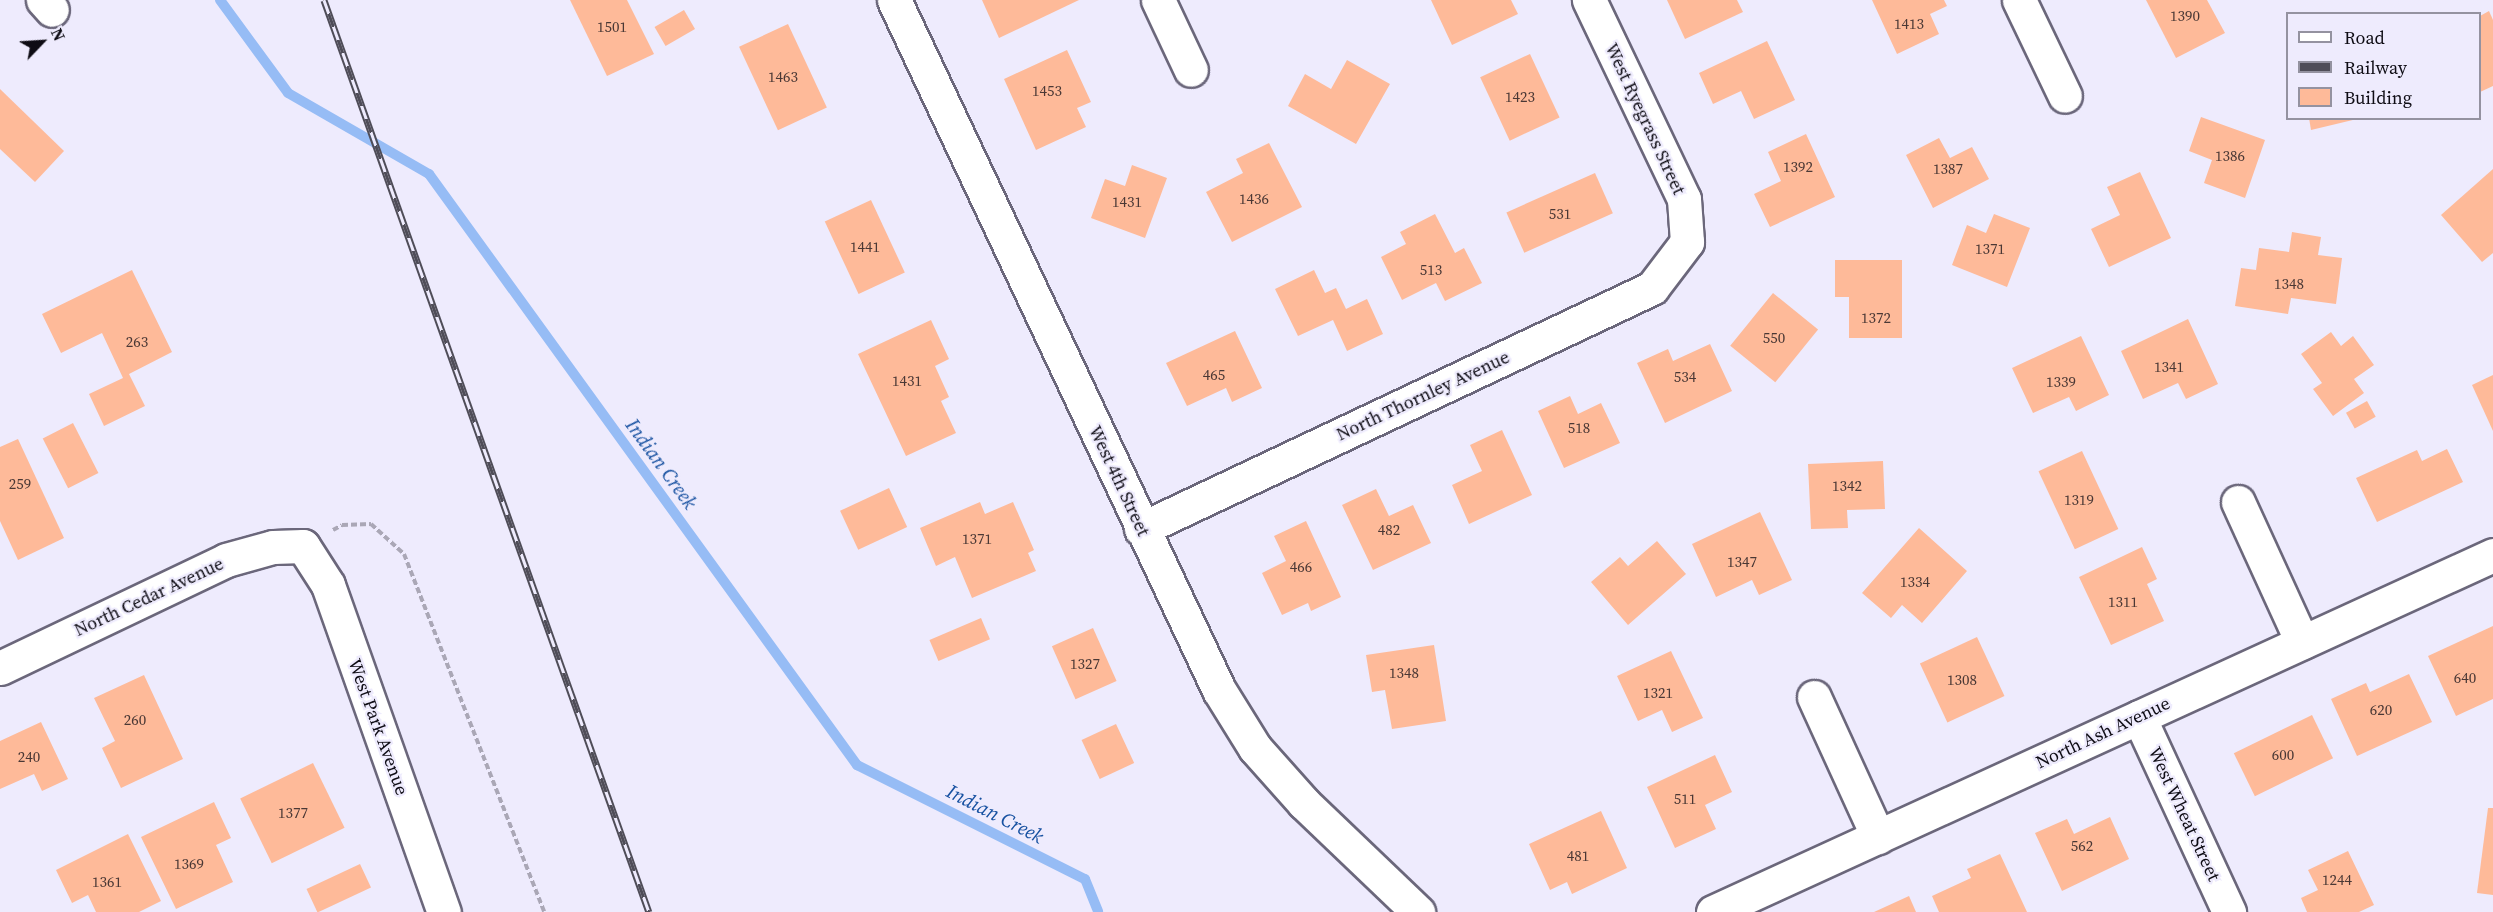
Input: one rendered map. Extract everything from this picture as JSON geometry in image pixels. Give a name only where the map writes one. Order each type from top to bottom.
[{"type":"street","name":"West 4th Street","points":[[894,0],[1220,690],[1256,748],[1304,804],[1418,912]]},
{"type":"street","points":[[1158,0],[1191,70]]},
{"type":"street","name":"West Ryegrass Street","points":[[1589,0],[1683,199],[1687,242]]},
{"type":"street","points":[[2019,0],[2065,96]]},
{"type":"street","name":"North Thornley Avenue","points":[[1142,529],[1653,288],[1687,242]]},
{"type":"street","points":[[2238,502],[2302,642]]},
{"type":"street","name":"North Cedar Avenue","points":[[0,668],[226,560],[273,547],[303,546]]},
{"type":"street","name":"West Park Avenue","points":[[303,546],[328,585],[444,912]]},
{"type":"street","name":"North Ash Avenue","points":[[1713,912],[2493,555]]},
{"type":"street","points":[[1814,697],[1878,837]]},
{"type":"street","name":"West Wheat Street","points":[[2139,717],[2229,912]]},
{"type":"path","points":[[303,546],[342,525],[371,524],[404,554],[544,912]]},
{"type":"building","points":[[570,0],[627,0],[654,54],[607,76]]},
{"type":"building","points":[[982,0],[1079,0],[999,38]]},
{"type":"building","points":[[1431,0],[1511,0],[1518,14],[1452,45]]},
{"type":"building","points":[[1667,0],[1737,0],[1743,12],[1685,39]]},
{"type":"building","points":[[1872,0],[1944,0],[1947,6],[1930,14],[1939,34],[1897,54]]},
{"type":"building","points":[[2146,0],[2207,0],[2225,33],[2176,58]]},
{"type":"building","points":[[684,10],[695,29],[666,46],[655,27]]},
{"type":"building","points":[[2489,11],[2493,20],[2493,86],[2481,92],[2481,15]]},
{"type":"building","points":[[788,24],[827,107],[778,130],[739,47]]},
{"type":"building","points":[[1767,41],[1795,100],[1754,119],[1741,91],[1713,104],[1699,73]]},
{"type":"building","points":[[1067,50],[1091,102],[1077,108],[1086,127],[1036,150],[1004,79]]},
{"type":"building","points":[[1530,54],[1560,117],[1510,141],[1480,77]]},
{"type":"building","points":[[1347,60],[1390,84],[1356,144],[1288,106],[1305,74],[1331,89]]},
{"type":"building","points":[[0,89],[64,151],[35,182],[0,149]]},
{"type":"building","points":[[2201,117],[2265,140],[2245,198],[2204,183],[2212,160],[2189,151]]},
{"type":"building","points":[[2309,120],[2353,120],[2311,130]]},
{"type":"building","points":[[1806,134],[1835,197],[1770,227],[1754,194],[1781,181],[1768,152]]},
{"type":"building","points":[[1939,138],[1950,158],[1972,147],[1989,179],[1933,208],[1906,155]]},
{"type":"building","points":[[1269,143],[1302,207],[1232,242],[1206,192],[1243,173],[1236,159]]},
{"type":"building","points":[[1132,165],[1167,178],[1145,238],[1091,218],[1105,179],[1125,186]]},
{"type":"building","points":[[2493,169],[2493,253],[2482,262],[2441,215]]},
{"type":"building","points":[[2140,172],[2171,238],[2109,267],[2091,229],[2120,215],[2107,187]]},
{"type":"building","points":[[1595,173],[1613,213],[1524,253],[1506,212]]},
{"type":"building","points":[[871,200],[905,273],[859,294],[825,222]]},
{"type":"building","points":[[1435,214],[1455,253],[1464,248],[1482,283],[1445,301],[1436,283],[1402,300],[1381,257],[1406,244],[1400,232]]},
{"type":"building","points":[[1994,214],[2030,228],[2007,287],[1952,265],[1967,225],[1986,233]]},
{"type":"building","points":[[2292,232],[2321,237],[2318,255],[2342,258],[2336,304],[2291,298],[2288,314],[2235,306],[2241,268],[2256,270],[2259,248],[2289,252]]},
{"type":"building","points":[[1835,260],[1902,260],[1902,338],[1849,338],[1849,297],[1835,297]]},
{"type":"building","points":[[132,270],[172,352],[129,374],[145,406],[104,426],[89,394],[123,378],[102,333],[61,353],[42,314]]},
{"type":"building","points":[[1314,270],[1325,293],[1336,288],[1346,309],[1367,299],[1383,334],[1347,351],[1333,320],[1298,336],[1275,289]]},
{"type":"building","points":[[1773,293],[1818,330],[1775,382],[1730,346]]},
{"type":"building","points":[[2188,319],[2218,384],[2186,399],[2178,383],[2143,399],[2121,351]]},
{"type":"building","points":[[931,320],[949,359],[935,366],[949,397],[941,401],[956,433],[906,456],[858,354]]},
{"type":"building","points":[[1235,331],[1262,388],[1232,402],[1226,388],[1187,406],[1166,363]]},
{"type":"building","points":[[2331,332],[2341,346],[2353,336],[2374,365],[2354,379],[2364,393],[2333,416],[2313,389],[2322,383],[2301,354]]},
{"type":"building","points":[[2081,336],[2109,395],[2076,411],[2069,397],[2033,413],[2012,368]]},
{"type":"building","points":[[1710,344],[1732,391],[1665,423],[1637,363],[1668,349],[1673,361]]},
{"type":"building","points":[[2493,375],[2493,431],[2472,385]]},
{"type":"building","points":[[1570,396],[1578,414],[1601,403],[1620,443],[1564,468],[1538,411]]},
{"type":"building","points":[[2367,401],[2376,417],[2355,428],[2346,413]]},
{"type":"building","points":[[73,423],[98,473],[68,488],[43,438]]},
{"type":"building","points":[[1502,430],[1532,495],[1469,524],[1452,485],[1482,471],[1470,445]]},
{"type":"building","points":[[18,439],[64,538],[18,560],[0,521],[0,447]]},
{"type":"building","points":[[2447,449],[2463,482],[2377,522],[2356,478],[2417,450],[2422,461]]},
{"type":"building","points":[[2082,451],[2118,529],[2075,549],[2038,471]]},
{"type":"building","points":[[1883,461],[1885,509],[1847,510],[1848,528],[1811,529],[1808,464]]},
{"type":"building","points":[[889,488],[907,527],[858,550],[840,511]]},
{"type":"building","points":[[1376,489],[1389,516],[1413,505],[1431,543],[1373,570],[1342,505]]},
{"type":"building","points":[[980,502],[985,514],[1013,502],[1034,550],[1028,553],[1036,571],[972,598],[955,557],[936,566],[920,528]]},
{"type":"building","points":[[1760,512],[1792,580],[1759,595],[1752,580],[1716,597],[1692,544]]},
{"type":"building","points":[[1306,521],[1341,597],[1311,611],[1308,603],[1282,615],[1262,573],[1286,561],[1274,536]]},
{"type":"building","points":[[1919,528],[1967,571],[1922,623],[1902,605],[1891,618],[1862,593]]},
{"type":"building","points":[[1657,541],[1686,574],[1628,625],[1591,582],[1620,557],[1628,566]]},
{"type":"building","points":[[2142,547],[2157,579],[2147,584],[2164,621],[2111,645],[2079,577]]},
{"type":"building","points":[[981,618],[990,639],[938,661],[929,640]]},
{"type":"building","points":[[2493,626],[2493,699],[2456,716],[2428,656]]},
{"type":"building","points":[[1093,628],[1117,681],[1075,699],[1052,646]]},
{"type":"building","points":[[1977,637],[2004,696],[1947,723],[1920,664]]},
{"type":"building","points":[[1434,645],[1446,721],[1392,729],[1385,690],[1372,692],[1366,655]]},
{"type":"building","points":[[1671,651],[1703,718],[1672,732],[1662,710],[1638,721],[1617,676]]},
{"type":"building","points":[[2409,674],[2432,722],[2357,756],[2331,699],[2366,683],[2370,692]]},
{"type":"building","points":[[144,675],[183,759],[121,788],[102,748],[115,741],[94,698]]},
{"type":"building","points":[[2312,715],[2333,758],[2255,796],[2234,753]]},
{"type":"building","points":[[41,722],[68,779],[42,791],[34,774],[0,789],[0,741]]},
{"type":"building","points":[[1116,724],[1134,763],[1100,779],[1082,740]]},
{"type":"building","points":[[1715,755],[1732,792],[1705,805],[1716,829],[1675,848],[1647,787]]},
{"type":"building","points":[[313,763],[345,828],[272,863],[240,799]]},
{"type":"building","points":[[214,802],[231,838],[216,845],[233,882],[176,909],[141,837]]},
{"type":"building","points":[[2488,808],[2493,808],[2493,895],[2477,893]]},
{"type":"building","points":[[1601,811],[1627,868],[1572,894],[1567,882],[1550,890],[1529,844]]},
{"type":"building","points":[[2110,817],[2129,859],[2062,891],[2035,833],[2067,819],[2074,834]]},
{"type":"building","points":[[128,834],[161,901],[139,912],[96,912],[88,895],[72,903],[56,870]]},
{"type":"building","points":[[2348,851],[2374,905],[2359,912],[2307,912],[2301,898],[2318,890],[2308,870]]},
{"type":"building","points":[[2000,854],[2027,912],[1939,912],[1932,896],[1971,878],[1967,869]]},
{"type":"building","points":[[360,864],[371,888],[319,912],[307,889]]},
{"type":"building","points":[[1909,896],[1916,912],[1874,912]]},
{"type":"waterway","name":"Indian Creek","points":[[220,0],[288,93],[429,174],[857,765],[1085,879],[1098,912]]},
{"type":"railway","points":[[324,0],[649,912]]}]
